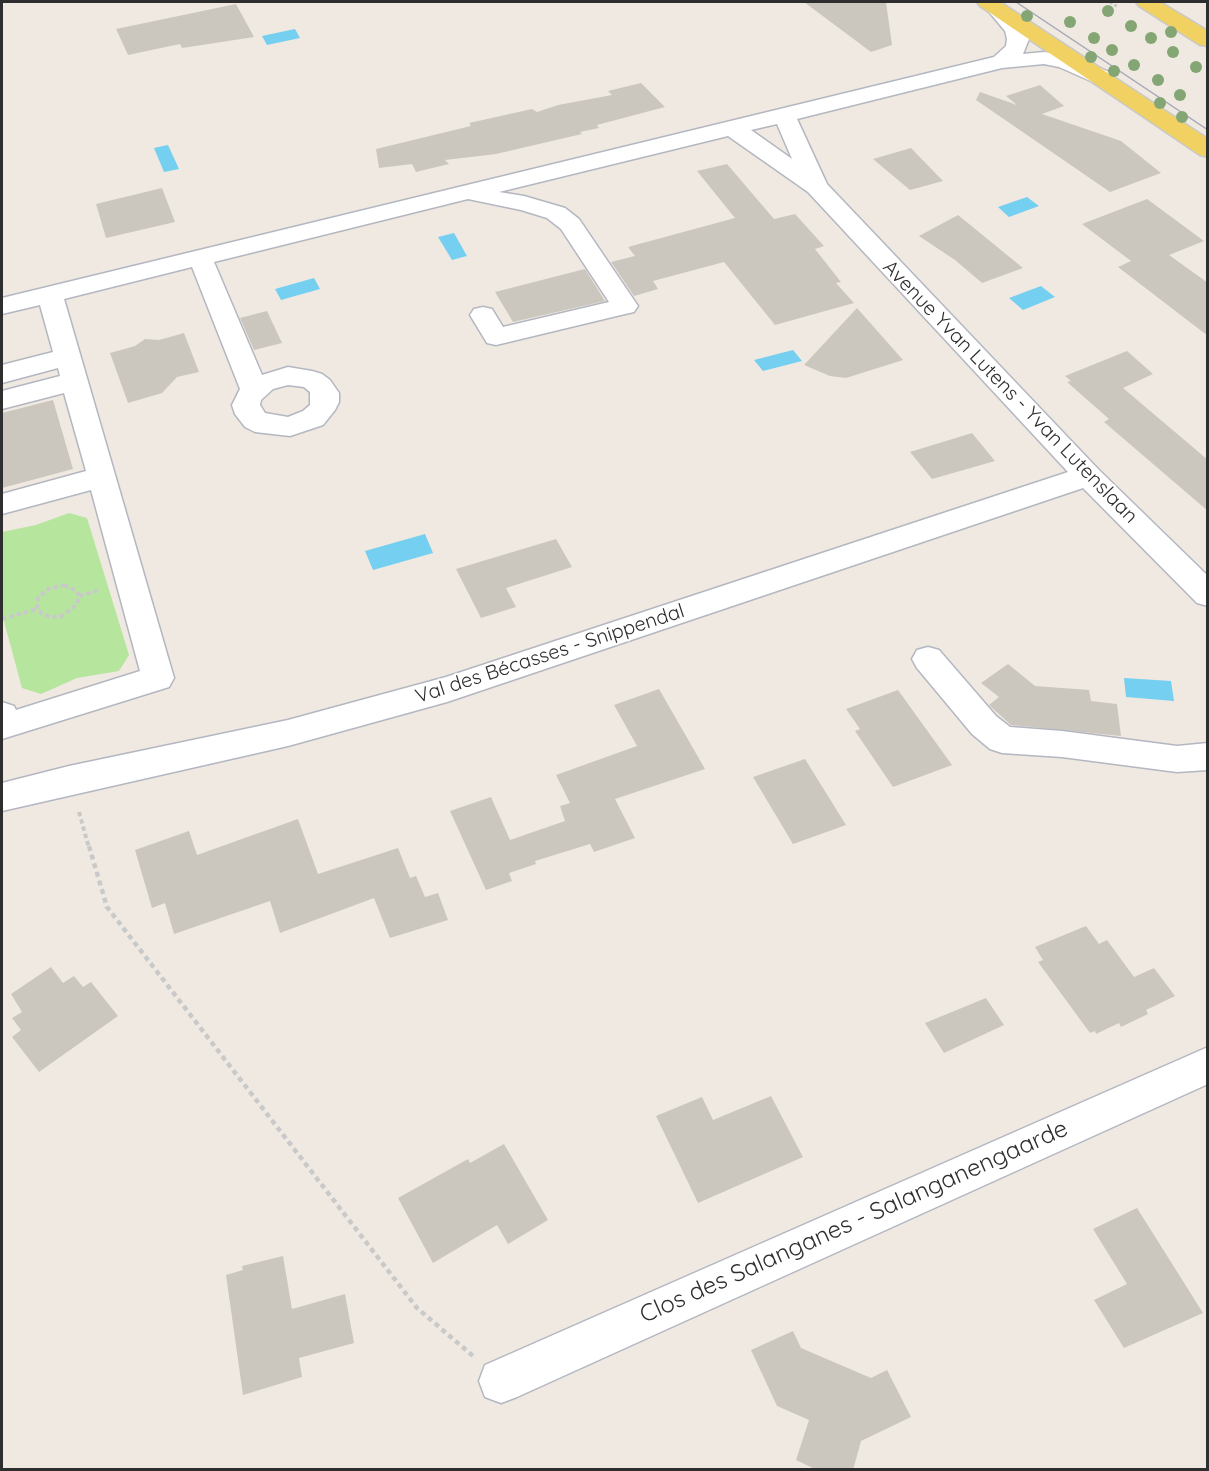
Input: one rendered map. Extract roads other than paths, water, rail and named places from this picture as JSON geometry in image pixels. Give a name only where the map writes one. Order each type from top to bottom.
[{"type":"main road","points":[[1146,2],[1208,40]]},
{"type":"main road","points":[[991,4],[1208,150]]},
{"type":"street","points":[[991,4],[1015,30],[1018,39],[1016,48],[1002,62]]},
{"type":"street","points":[[2,306],[1002,62],[1044,58],[1065,63],[1101,77]]},
{"type":"street","name":"Avenue Yvan Lutens - Yvan Lutenslaan","points":[[784,115],[816,188]]},
{"type":"street","name":"Avenue Yvan Lutens - Yvan Lutenslaan","points":[[731,127],[816,188],[1088,476],[1208,595]]},
{"type":"street","points":[[464,194],[524,203],[556,213],[570,224],[625,306],[496,337],[483,315]]},
{"type":"street","points":[[200,257],[254,389]]},
{"type":"street","points":[[2,715],[4,727],[158,678],[50,294]]},
{"type":"street","points":[[2,374],[71,369]]},
{"type":"street","points":[[2,400],[71,369]]},
{"type":"street","name":"Val des Bécasses - Snippendal","points":[[2,797],[69,780],[288,734],[447,689],[1088,476]]},
{"type":"street","points":[[2,504],[102,477]]},
{"type":"street","points":[[928,659],[984,724],[1002,740],[1062,744],[1177,759],[1208,756]]},
{"type":"street","name":"Clos des Salanganes - Salanganengaarde","points":[[501,1381],[1208,1065]]},
{"type":"water","points":[[295,29],[300,38],[267,45],[262,36]]},
{"type":"water","points":[[168,145],[179,169],[164,172],[154,148]]},
{"type":"water","points":[[1027,197],[1039,206],[1009,217],[998,207]]},
{"type":"water","points":[[454,233],[467,256],[452,260],[438,237]]},
{"type":"water","points":[[314,278],[320,289],[281,300],[275,289]]},
{"type":"water","points":[[1041,286],[1055,297],[1023,310],[1009,298]]},
{"type":"water","points":[[793,350],[802,361],[763,371],[754,360]]},
{"type":"water","points":[[425,534],[433,553],[373,570],[365,551]]},
{"type":"water","points":[[1124,678],[1171,681],[1174,701],[1126,697]]},
{"type":"tram line","points":[[1016,2],[1208,130]]}]
